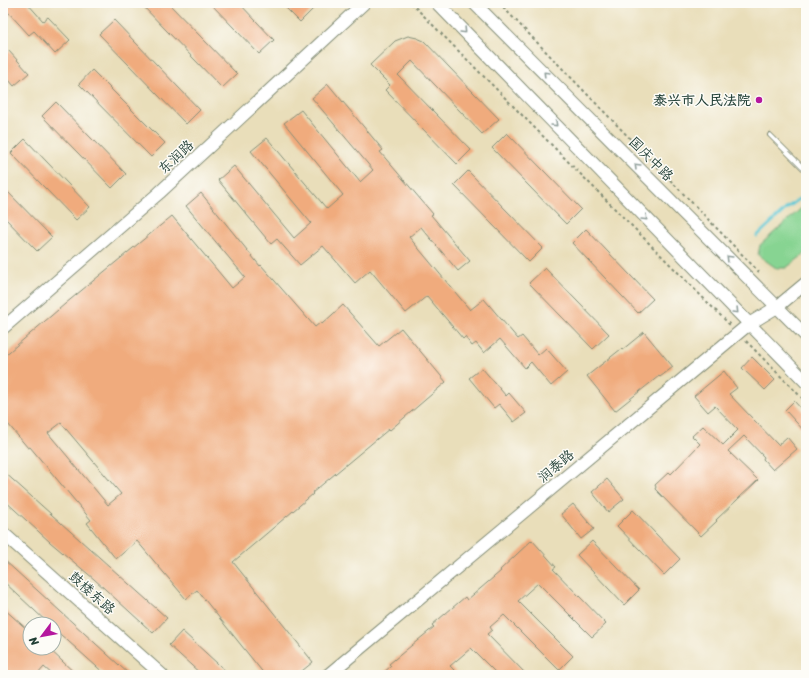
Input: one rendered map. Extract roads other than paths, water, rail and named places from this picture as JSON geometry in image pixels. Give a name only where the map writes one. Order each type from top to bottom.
[{"type":"street","name":"东润路","points":[[3,328],[159,193],[364,3]]},
{"type":"street","points":[[437,3],[806,382]]},
{"type":"street","name":"国庆中路","points":[[474,3],[806,336]]},
{"type":"street","name":"润泰路","points":[[328,675],[738,333],[749,324],[778,307],[806,283]]},
{"type":"street","name":"鼓楼东路","points":[[3,533],[162,675]]},
{"type":"lane","points":[[770,135],[806,171]]},
{"type":"waterway","points":[[757,236],[787,208],[806,194]]},
{"type":"place","name":"泰兴市人民法院","points":[[759,100]]}]
